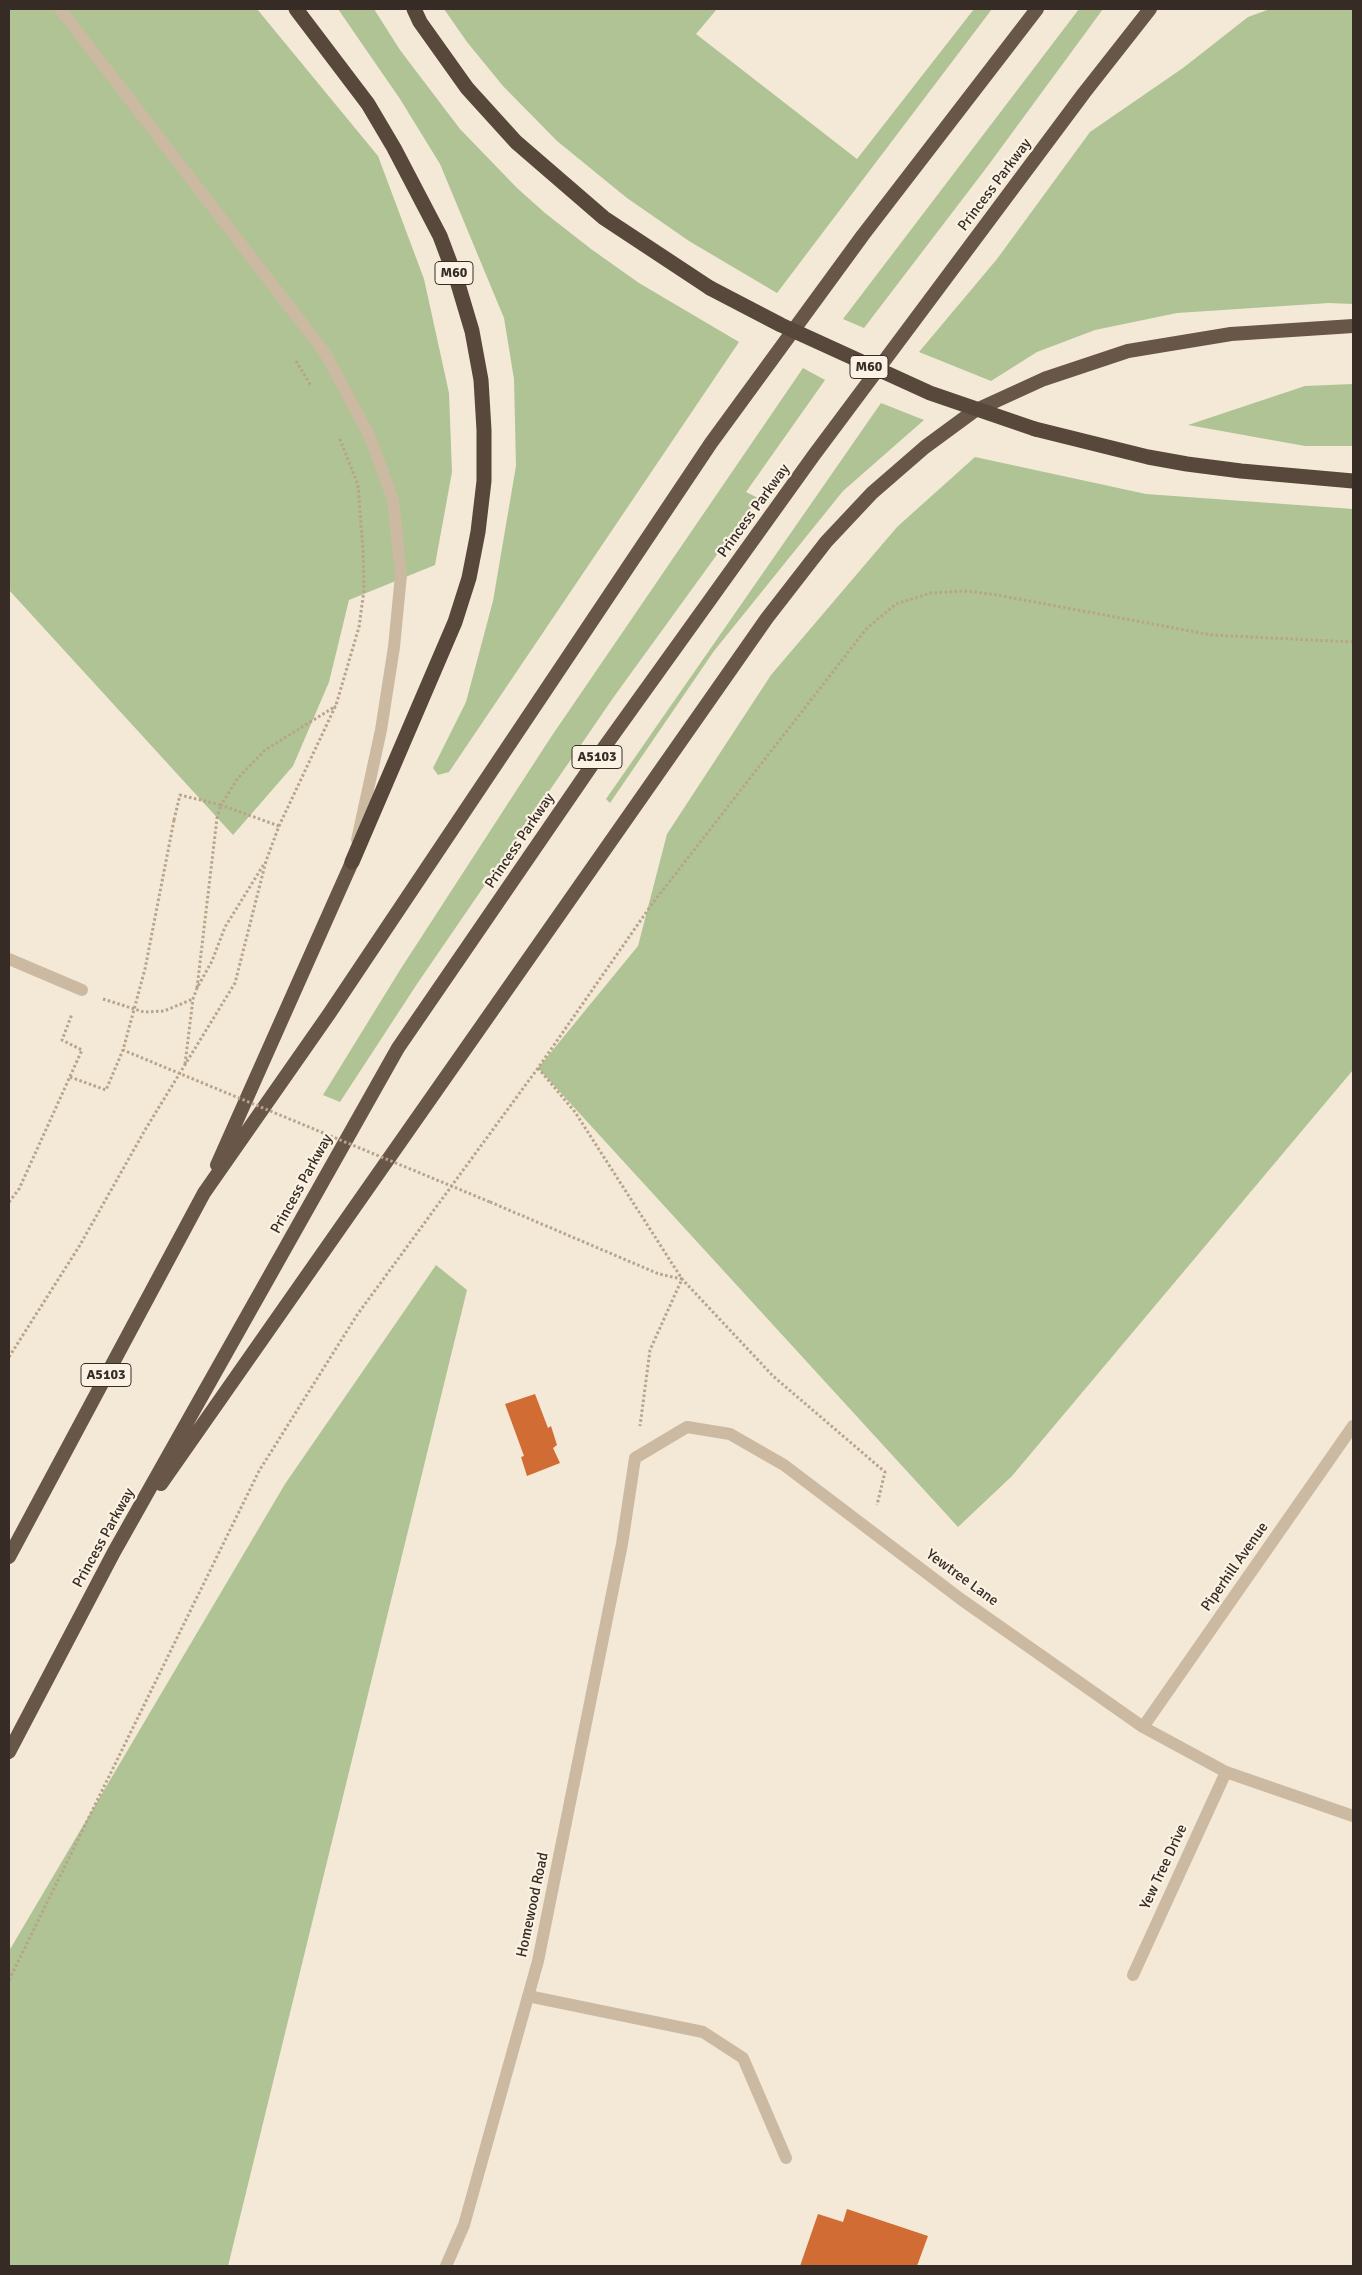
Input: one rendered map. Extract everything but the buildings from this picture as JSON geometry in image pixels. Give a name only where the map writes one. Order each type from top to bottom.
[{"type":"highway","name":"M60","points":[[296,9],[368,104],[394,148],[440,236],[458,284],[472,331],[481,380],[484,430],[484,482],[478,532],[469,578],[455,622],[438,665],[352,862]]},
{"type":"highway","name":"M60","points":[[414,9],[420,22],[467,88],[516,142],[604,218],[710,288],[797,333],[930,393],[1036,429],[1148,457],[1187,464],[1353,481]]},
{"type":"highway","name":"A5103","points":[[9,1557],[204,1193],[329,1014],[711,442],[863,235],[1037,9]]},
{"type":"highway","name":"Princess Parkway","points":[[9,1752],[114,1552],[398,1048],[603,749],[808,463],[1084,93],[1150,9]]},
{"type":"highway","points":[[114,1552],[767,618],[826,542],[872,493],[925,447],[974,411],[1044,379],[1128,350],[1231,334],[1353,326]]},
{"type":"highway","points":[[204,1193],[352,862]]},
{"type":"street","points":[[60,9],[325,353],[370,437],[393,500],[401,575],[394,648],[381,730],[352,862]]},
{"type":"street","points":[[9,959],[82,990]]},
{"type":"street","name":"Piperhill Avenue","points":[[1143,1727],[1353,1426]]},
{"type":"street","name":"Yewtree Lane","points":[[635,1458],[687,1427],[730,1434],[784,1465],[962,1600],[1143,1727],[1226,1772],[1353,1816]]},
{"type":"street","name":"Homewood Road","points":[[446,2266],[464,2225],[538,1961],[622,1544],[635,1458]]},
{"type":"street","name":"Yew Tree Drive","points":[[1133,1975],[1226,1772]]},
{"type":"street","points":[[528,1996],[703,2032],[743,2058],[786,2158]]},
{"type":"path","points":[[294,358],[313,389]]},
{"type":"path","points":[[9,1357],[80,1245],[144,1130],[236,983],[266,860],[279,826],[336,705],[359,627],[364,571],[358,485],[336,430]]},
{"type":"path","points":[[9,1980],[260,1471],[357,1315],[538,1068],[652,904],[868,628],[896,604],[931,593],[967,591],[997,594],[1212,635],[1353,642]]},
{"type":"path","points":[[197,988],[217,818],[221,805],[238,778],[265,750],[336,705]]},
{"type":"path","points":[[70,1077],[106,1090],[123,1050],[145,969],[180,795],[221,805],[279,826]]},
{"type":"path","points":[[185,1067],[193,999],[197,988],[212,961],[225,927],[266,860]]},
{"type":"path","points":[[9,1202],[18,1190],[82,1050],[62,1040],[82,990],[106,1001],[144,1012],[164,1011],[193,999]]},
{"type":"path","points":[[123,1050],[659,1274],[682,1279]]},
{"type":"path","points":[[538,1068],[575,1112],[682,1279],[773,1376],[884,1472],[872,1532]]},
{"type":"path","points":[[635,1458],[650,1350],[682,1279]]},
{"type":"green space","points":[[9,9],[257,9],[378,156],[424,279],[449,393],[452,472],[435,565],[349,600],[329,682],[293,766],[233,835],[9,590]]},
{"type":"green space","points":[[338,9],[374,9],[400,50],[460,129],[517,188],[545,213],[639,283],[739,342],[449,772],[438,775],[433,768],[466,702],[493,601],[516,466],[514,379],[504,318],[440,164],[400,99]]},
{"type":"green space","points":[[444,9],[717,9],[696,34],[857,159],[974,9],[992,9],[777,293],[689,241],[627,198],[557,141],[503,86],[467,42]]},
{"type":"green space","points":[[1079,9],[1103,9],[987,167],[864,328],[843,319]]},
{"type":"green space","points":[[1270,9],[1353,9],[1353,304],[1329,303],[1177,313],[1095,330],[1037,352],[991,381],[919,352],[997,259],[1090,132],[1183,68],[1248,17]]},
{"type":"green space","points":[[803,368],[825,380],[746,492],[758,498],[613,698],[417,984],[340,1102],[323,1095],[400,970],[551,737]]},
{"type":"green space","points":[[1353,384],[1353,446],[1305,446],[1188,425],[1305,386]]},
{"type":"green space","points":[[881,403],[924,420],[843,491],[714,651],[610,803],[606,799]]},
{"type":"green space","points":[[975,457],[1146,494],[1353,509],[1353,1070],[1012,1476],[958,1527],[538,1068],[638,946],[667,834],[771,675],[897,527]]},
{"type":"green space","points":[[436,1265],[467,1290],[228,2266],[9,2266],[9,1951],[285,1484]]}]
